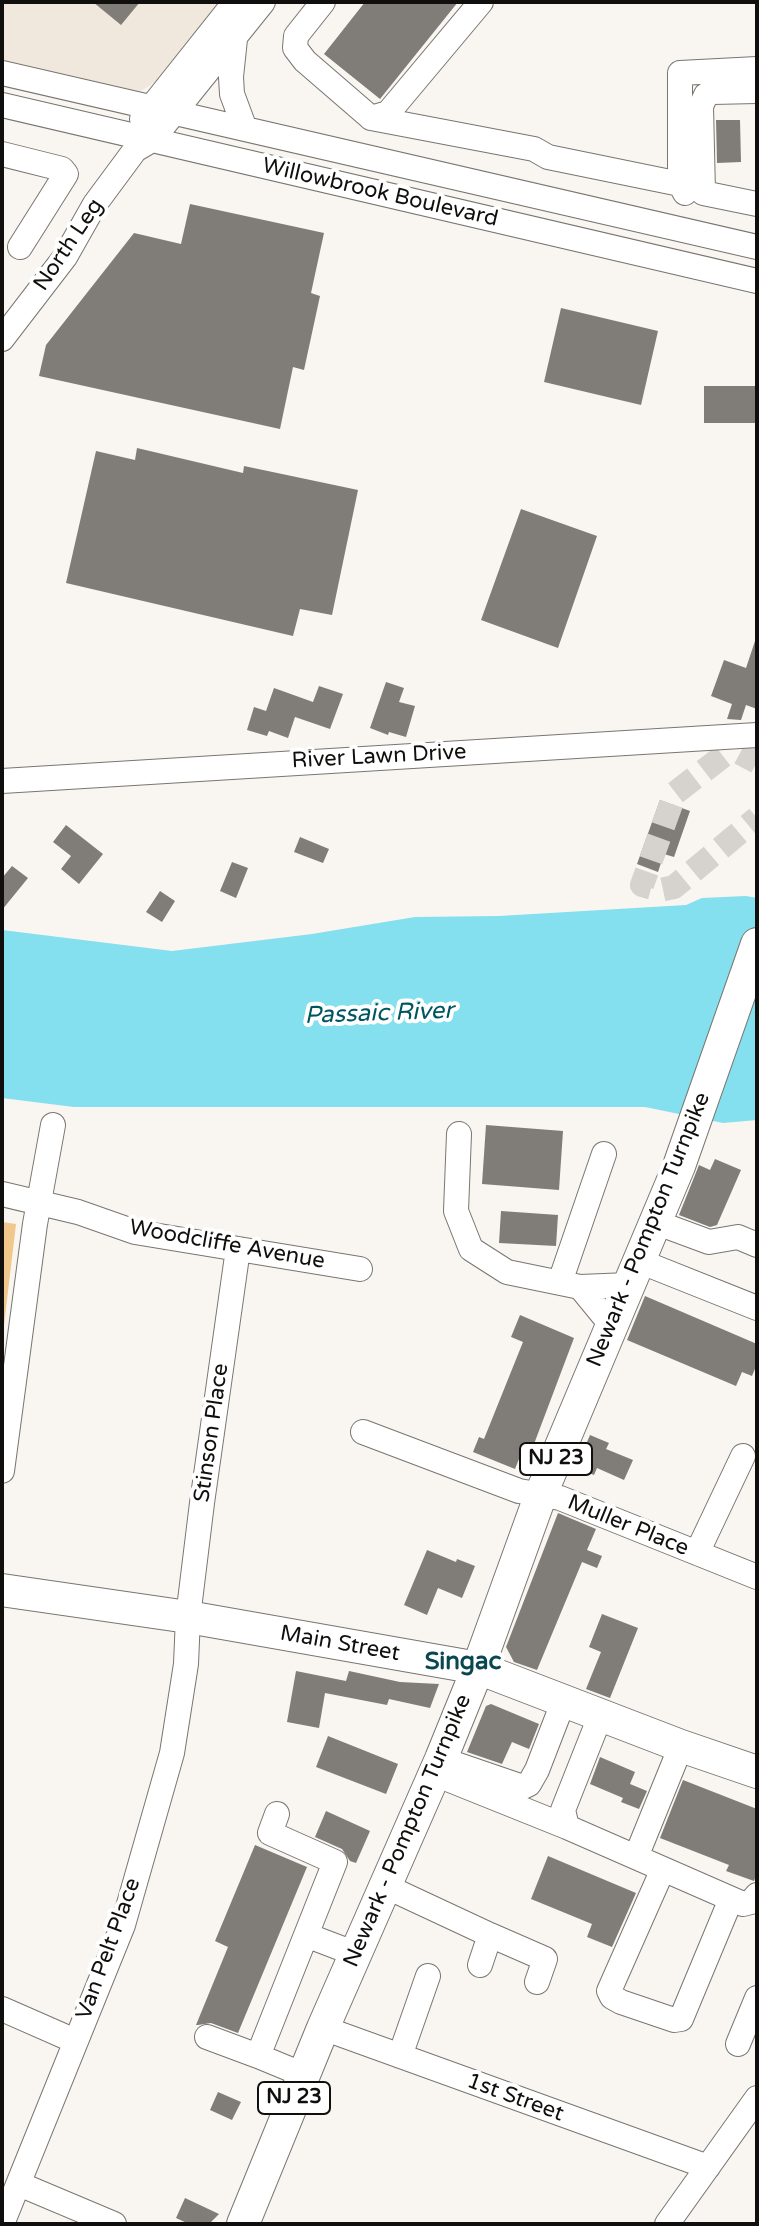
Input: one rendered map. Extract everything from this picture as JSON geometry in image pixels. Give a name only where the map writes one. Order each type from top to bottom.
[{"type":"main road","name":"Newark - Pompton Turnpike","points":[[244,2224],[323,2028],[478,1668],[541,1494],[679,1166],[757,944]]},
{"type":"main road","name":"Main Street","points":[[2,1590],[188,1617],[478,1668],[757,1772]]},
{"type":"street","name":"North Leg","points":[[2,339],[65,257],[95,204],[235,2]]},
{"type":"street","name":"North Leg","points":[[163,110],[235,39],[263,2]]},
{"type":"street","points":[[323,2],[296,36],[295,48],[305,61],[371,118],[534,149],[548,157],[682,189],[680,73],[757,69]]},
{"type":"street","points":[[371,118],[388,113],[481,2]]},
{"type":"street","points":[[235,39],[232,94],[245,129]]},
{"type":"street","name":"Willowbrook Boulevard","points":[[2,73],[757,247]]},
{"type":"street","points":[[757,91],[712,92],[706,95],[701,106],[703,193],[757,204]]},
{"type":"street","name":"Willowbrook Boulevard","points":[[2,105],[139,141],[757,281]]},
{"type":"street","points":[[2,154],[62,169],[66,174],[20,247]]},
{"type":"street","name":"River Lawn Drive","points":[[2,781],[757,735]]},
{"type":"street","points":[[2,1471],[39,1203],[53,1125]]},
{"type":"street","points":[[459,1134],[456,1211],[471,1249],[507,1272],[570,1285],[634,1273],[757,1308]]},
{"type":"street","points":[[570,1285],[604,1154]]},
{"type":"street","name":"Woodcliffe Avenue","points":[[2,1194],[78,1212],[135,1232],[360,1269]]},
{"type":"street","points":[[655,1222],[709,1242],[747,1241]]},
{"type":"street","name":"Stinson Place","points":[[188,1617],[238,1249]]},
{"type":"street","points":[[570,1285],[612,1326]]},
{"type":"street","name":"Muller Place","points":[[363,1432],[519,1491],[560,1498],[757,1577]]},
{"type":"street","points":[[697,1553],[743,1456]]},
{"type":"street","name":"Van Pelt Place","points":[[2,2224],[123,1925],[172,1753],[186,1664],[188,1617]]},
{"type":"street","points":[[438,1766],[523,1787],[529,1784],[564,1700]]},
{"type":"street","points":[[567,1827],[563,1810],[601,1714]]},
{"type":"street","points":[[636,1857],[681,1746]]},
{"type":"street","points":[[438,1766],[743,1904],[751,1902],[757,1895]]},
{"type":"street","points":[[258,2056],[335,1862],[270,1833],[277,1814]]},
{"type":"street","points":[[663,1869],[609,1991],[621,2002],[674,2020],[681,2019],[731,1899]]},
{"type":"street","points":[[385,1886],[545,1959],[537,1982]]},
{"type":"street","points":[[306,1935],[356,1954]]},
{"type":"street","points":[[480,1965],[490,1935]]},
{"type":"street","points":[[400,2056],[428,1976]]},
{"type":"street","points":[[738,2044],[757,1998]]},
{"type":"street","points":[[2,2009],[75,2041]]},
{"type":"street","name":"1st Street","points":[[323,2028],[708,2167]]},
{"type":"street","points":[[207,2037],[304,2075]]},
{"type":"street","points":[[667,2224],[757,2098]]},
{"type":"street","points":[[19,2184],[114,2224]]},
{"type":"shaded area","points":[[2,2],[223,2],[163,77],[141,91],[126,91],[2,62]]},
{"type":"shaded area","points":[[2,1222],[16,1224],[2,1342]]},
{"type":"water","name":"Passaic River","points":[[702,898],[757,898],[757,1120],[723,1123],[645,1107],[74,1107],[2,1098],[2,930],[172,951],[312,934],[415,917],[499,916],[686,905]]},
{"type":"building","points":[[93,2],[140,2],[121,25]]},
{"type":"building","points":[[365,2],[458,2],[380,99],[324,54]]},
{"type":"building","points":[[716,120],[740,120],[741,162],[717,163]]},
{"type":"building","points":[[190,204],[324,233],[311,293],[320,296],[304,370],[293,367],[280,429],[39,376],[46,345],[134,233],[181,244]]},
{"type":"building","points":[[561,308],[658,331],[641,405],[544,382]]},
{"type":"building","points":[[704,386],[757,386],[757,423],[704,423]]},
{"type":"building","points":[[137,448],[243,473],[244,466],[358,490],[332,615],[300,609],[293,636],[66,583],[96,451],[135,460]]},
{"type":"building","points":[[521,509],[597,536],[558,648],[481,620]]},
{"type":"building","points":[[755,641],[757,709],[746,705],[741,720],[727,719],[732,704],[711,696],[724,660],[746,668]]},
{"type":"building","points":[[386,682],[404,688],[399,702],[415,706],[406,737],[389,732],[388,735],[370,728]]},
{"type":"building","points":[[319,686],[343,694],[330,729],[295,717],[288,738],[269,731],[267,736],[247,730],[254,707],[266,711],[274,688],[313,702]]},
{"type":"building","points":[[660,800],[690,811],[674,857],[664,854],[658,872],[637,864]]},
{"type":"building","points":[[66,825],[103,854],[79,884],[61,869],[71,856],[53,842]]},
{"type":"building","points":[[300,837],[329,849],[323,863],[294,852]]},
{"type":"building","points":[[232,862],[248,868],[236,898],[220,891]]},
{"type":"building","points":[[12,866],[28,878],[2,910],[2,878]]},
{"type":"building","points":[[160,891],[175,901],[162,922],[146,912]]},
{"type":"building","points":[[486,1125],[563,1131],[559,1190],[482,1184]]},
{"type":"building","points":[[715,1159],[741,1170],[717,1225],[710,1227],[679,1215],[699,1165],[710,1170]]},
{"type":"building","points":[[501,1211],[558,1215],[556,1246],[499,1243]]},
{"type":"building","points":[[645,1296],[757,1344],[757,1364],[752,1376],[742,1372],[736,1386],[627,1340]]},
{"type":"building","points":[[520,1315],[574,1338],[531,1452],[523,1449],[515,1469],[473,1452],[479,1437],[484,1439],[523,1342],[511,1337]]},
{"type":"building","points":[[590,1435],[609,1443],[606,1449],[633,1460],[624,1480],[597,1468],[594,1475],[576,1468]]},
{"type":"building","points":[[558,1513],[596,1529],[587,1550],[602,1556],[597,1568],[582,1562],[537,1670],[514,1662],[506,1647]]},
{"type":"building","points":[[427,1550],[475,1566],[462,1598],[438,1588],[427,1615],[404,1605]]},
{"type":"building","points":[[602,1614],[638,1628],[610,1698],[586,1689],[601,1652],[589,1647]]},
{"type":"building","points":[[296,1671],[346,1681],[349,1671],[400,1682],[439,1684],[430,1708],[389,1699],[387,1705],[325,1693],[319,1728],[287,1722]]},
{"type":"building","points":[[491,1704],[539,1724],[529,1749],[512,1742],[502,1764],[467,1752],[486,1706]]},
{"type":"building","points":[[328,1736],[398,1764],[386,1794],[316,1767]]},
{"type":"building","points":[[600,1757],[635,1772],[630,1784],[647,1791],[639,1809],[621,1802],[623,1798],[590,1784]]},
{"type":"building","points":[[683,1780],[757,1809],[757,1873],[754,1881],[726,1871],[729,1865],[660,1838]]},
{"type":"building","points":[[326,1811],[370,1831],[356,1863],[350,1861],[342,1849],[315,1837]]},
{"type":"building","points":[[255,1845],[307,1867],[238,2033],[211,2023],[196,2025],[228,1947],[215,1941]]},
{"type":"building","points":[[548,1856],[636,1893],[612,1947],[587,1937],[592,1924],[531,1899]]},
{"type":"building","points":[[218,2092],[241,2102],[232,2120],[210,2110]]},
{"type":"building","points":[[185,2198],[219,2214],[209,2224],[189,2224],[176,2218]]},
{"type":"tunnel","points":[[740,753],[757,762]]},
{"type":"tunnel","points":[[723,756],[675,793],[642,885],[660,890],[674,887],[757,818]]},
{"type":"district","name":"Singac","points":[[463,1663]]}]
